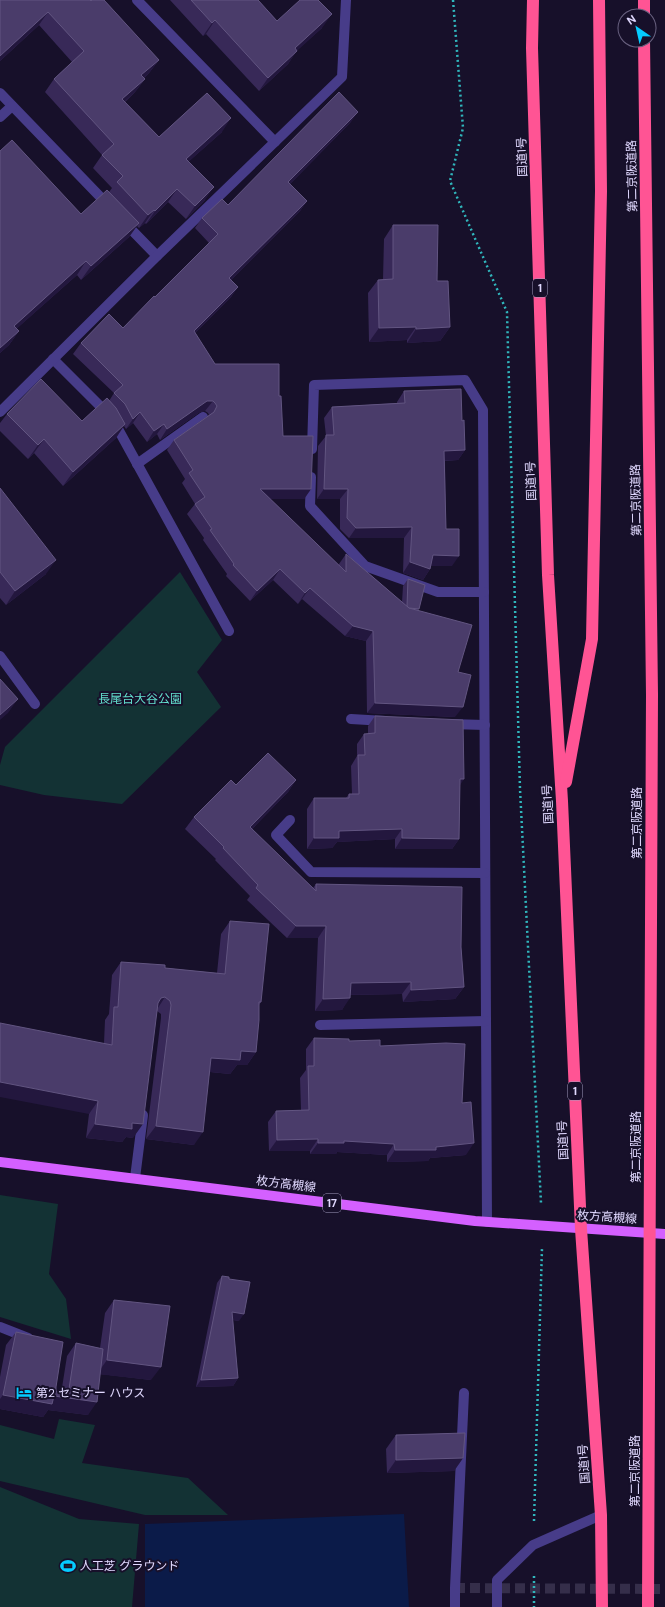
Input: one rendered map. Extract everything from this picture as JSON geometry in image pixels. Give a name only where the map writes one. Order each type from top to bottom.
[{"type":"highway","name":"国道1号","points":[[533,0],[533,56],[548,567],[562,801],[581,1229],[601,1515],[602,1607]]},
{"type":"highway","points":[[562,801],[592,639],[601,191],[599,0]]},
{"type":"highway","name":"第二京阪道路","points":[[644,48],[652,695],[648,1607]]},
{"type":"main road","name":"枚方高槻線","points":[[0,1162],[487,1222],[665,1234]]},
{"type":"street","points":[[137,0],[275,142]]},
{"type":"street","points":[[0,412],[157,256],[342,77],[346,0]]},
{"type":"street","points":[[0,93],[157,256]]},
{"type":"street","points":[[0,117],[12,106]]},
{"type":"street","points":[[53,359],[112,418],[229,631]]},
{"type":"street","points":[[484,592],[438,592],[365,566],[310,506],[314,385],[465,380],[483,410],[484,592],[484,725],[487,1222]]},
{"type":"street","points":[[137,464],[203,416]]},
{"type":"street","points":[[0,656],[35,704]]},
{"type":"street","points":[[350,719],[398,721]]},
{"type":"street","points":[[437,723],[484,725]]},
{"type":"street","points":[[290,820],[276,835],[311,872],[485,873]]},
{"type":"street","points":[[320,1025],[486,1021]]},
{"type":"street","points":[[135,1178],[144,1102]]},
{"type":"street","points":[[0,1327],[40,1343]]},
{"type":"street","points":[[455,1607],[464,1393]]},
{"type":"street","points":[[497,1607],[496,1580],[533,1545],[601,1515]]},
{"type":"path","points":[[453,0],[463,128],[450,181],[507,312],[520,789],[542,1226],[533,1545],[534,1607]]},
{"type":"green space","name":"長尾台大谷公園","points":[[180,572],[222,640],[197,672],[221,707],[122,804],[44,795],[0,785],[0,765],[5,747]]},
{"type":"green space","points":[[0,1195],[58,1204],[49,1274],[66,1299],[71,1339],[0,1317]]},
{"type":"green space","points":[[59,1419],[95,1425],[82,1463],[188,1478],[228,1515],[145,1515],[0,1481],[0,1425],[54,1439]]},
{"type":"green space","name":"人工芝 グラウンド","points":[[0,1487],[79,1519],[139,1524],[132,1607],[0,1607]]},
{"type":"water","points":[[404,1514],[409,1607],[145,1607],[145,1524]]},
{"type":"building","points":[[0,0],[104,0],[159,60],[141,75],[145,79],[122,99],[159,137],[207,93],[231,118],[186,159],[214,187],[195,206],[177,189],[155,211],[154,210],[148,215],[117,182],[123,176],[102,155],[114,144],[54,79],[84,51],[48,12],[0,56]]},
{"type":"building","points":[[191,0],[258,0],[277,21],[300,0],[318,0],[332,14],[295,48],[297,51],[268,78],[215,20],[212,23]]},
{"type":"building","points":[[339,92],[358,112],[288,182],[307,201],[229,278],[238,287],[194,331],[215,364],[279,364],[279,396],[281,396],[283,436],[313,436],[311,489],[260,489],[346,572],[346,554],[409,608],[472,625],[458,672],[471,675],[463,707],[375,703],[373,631],[353,626],[310,588],[305,593],[280,569],[257,591],[233,565],[234,564],[210,530],[212,529],[195,504],[205,497],[189,473],[193,470],[174,440],[214,412],[217,406],[215,403],[213,401],[207,401],[167,429],[164,424],[154,431],[140,412],[133,419],[125,404],[114,393],[123,385],[81,343],[109,314],[123,328],[154,296],[155,297],[218,234],[202,218],[222,199],[228,205]]},
{"type":"building","points":[[12,140],[81,214],[107,190],[139,223],[91,266],[86,261],[14,326],[19,331],[0,348],[0,151]]},
{"type":"building","points":[[393,225],[438,225],[437,281],[448,281],[450,327],[416,329],[416,327],[379,328],[378,280],[393,279]]},
{"type":"building","points":[[41,379],[82,421],[107,398],[116,408],[125,424],[73,472],[44,439],[38,445],[7,414]]},
{"type":"building","points":[[461,389],[465,450],[444,451],[446,529],[459,529],[459,556],[433,555],[430,569],[410,562],[412,527],[356,528],[347,518],[348,489],[324,489],[326,435],[334,435],[332,407],[405,403],[404,391]]},
{"type":"building","points":[[0,488],[56,560],[15,591],[0,572]]},
{"type":"building","points":[[408,579],[425,585],[419,609],[409,608],[407,606]]},
{"type":"building","points":[[0,679],[18,699],[0,715]]},
{"type":"building","points":[[375,716],[463,720],[464,779],[460,779],[459,839],[402,838],[402,829],[339,831],[339,838],[314,838],[314,798],[349,798],[349,794],[359,794],[358,755],[365,755],[364,734],[375,733]]},
{"type":"building","points":[[268,753],[296,780],[250,827],[316,891],[316,884],[462,887],[461,947],[464,987],[411,990],[411,982],[351,983],[350,998],[323,999],[326,926],[296,926],[256,888],[258,885],[223,848],[224,847],[194,817],[231,780],[236,785]]},
{"type":"building","points":[[230,921],[269,924],[261,1002],[259,1002],[256,1052],[241,1051],[240,1060],[211,1058],[203,1132],[156,1126],[171,1005],[170,1001],[165,997],[161,998],[158,1003],[143,1124],[132,1123],[132,1129],[95,1124],[98,1101],[0,1082],[0,1023],[112,1045],[114,1007],[118,1007],[121,962],[165,965],[165,968],[225,974]]},
{"type":"building","points":[[314,1038],[349,1039],[349,1041],[380,1040],[380,1046],[446,1043],[465,1044],[462,1103],[471,1102],[474,1143],[436,1147],[436,1150],[395,1150],[394,1144],[344,1141],[344,1143],[318,1143],[318,1139],[277,1140],[276,1111],[309,1110],[308,1066],[314,1066]]},
{"type":"building","points":[[222,1276],[229,1277],[229,1279],[250,1282],[244,1314],[232,1312],[238,1378],[201,1380]]},
{"type":"building","points":[[114,1300],[170,1306],[161,1367],[107,1360]]},
{"type":"building","points":[[16,1332],[63,1342],[56,1387],[56,1391],[61,1394],[65,1394],[69,1389],[76,1343],[103,1349],[97,1402],[54,1396],[52,1404],[3,1395]]},
{"type":"building","points":[[465,1433],[463,1458],[396,1460],[396,1435]]},
{"type":"tunnel","points":[[455,1588],[665,1589]]},
{"type":"place","name":"第2 セミナー ハウス","points":[[24,1393]]},
{"type":"place","name":"人工芝 グラウンド","points":[[68,1566]]}]
